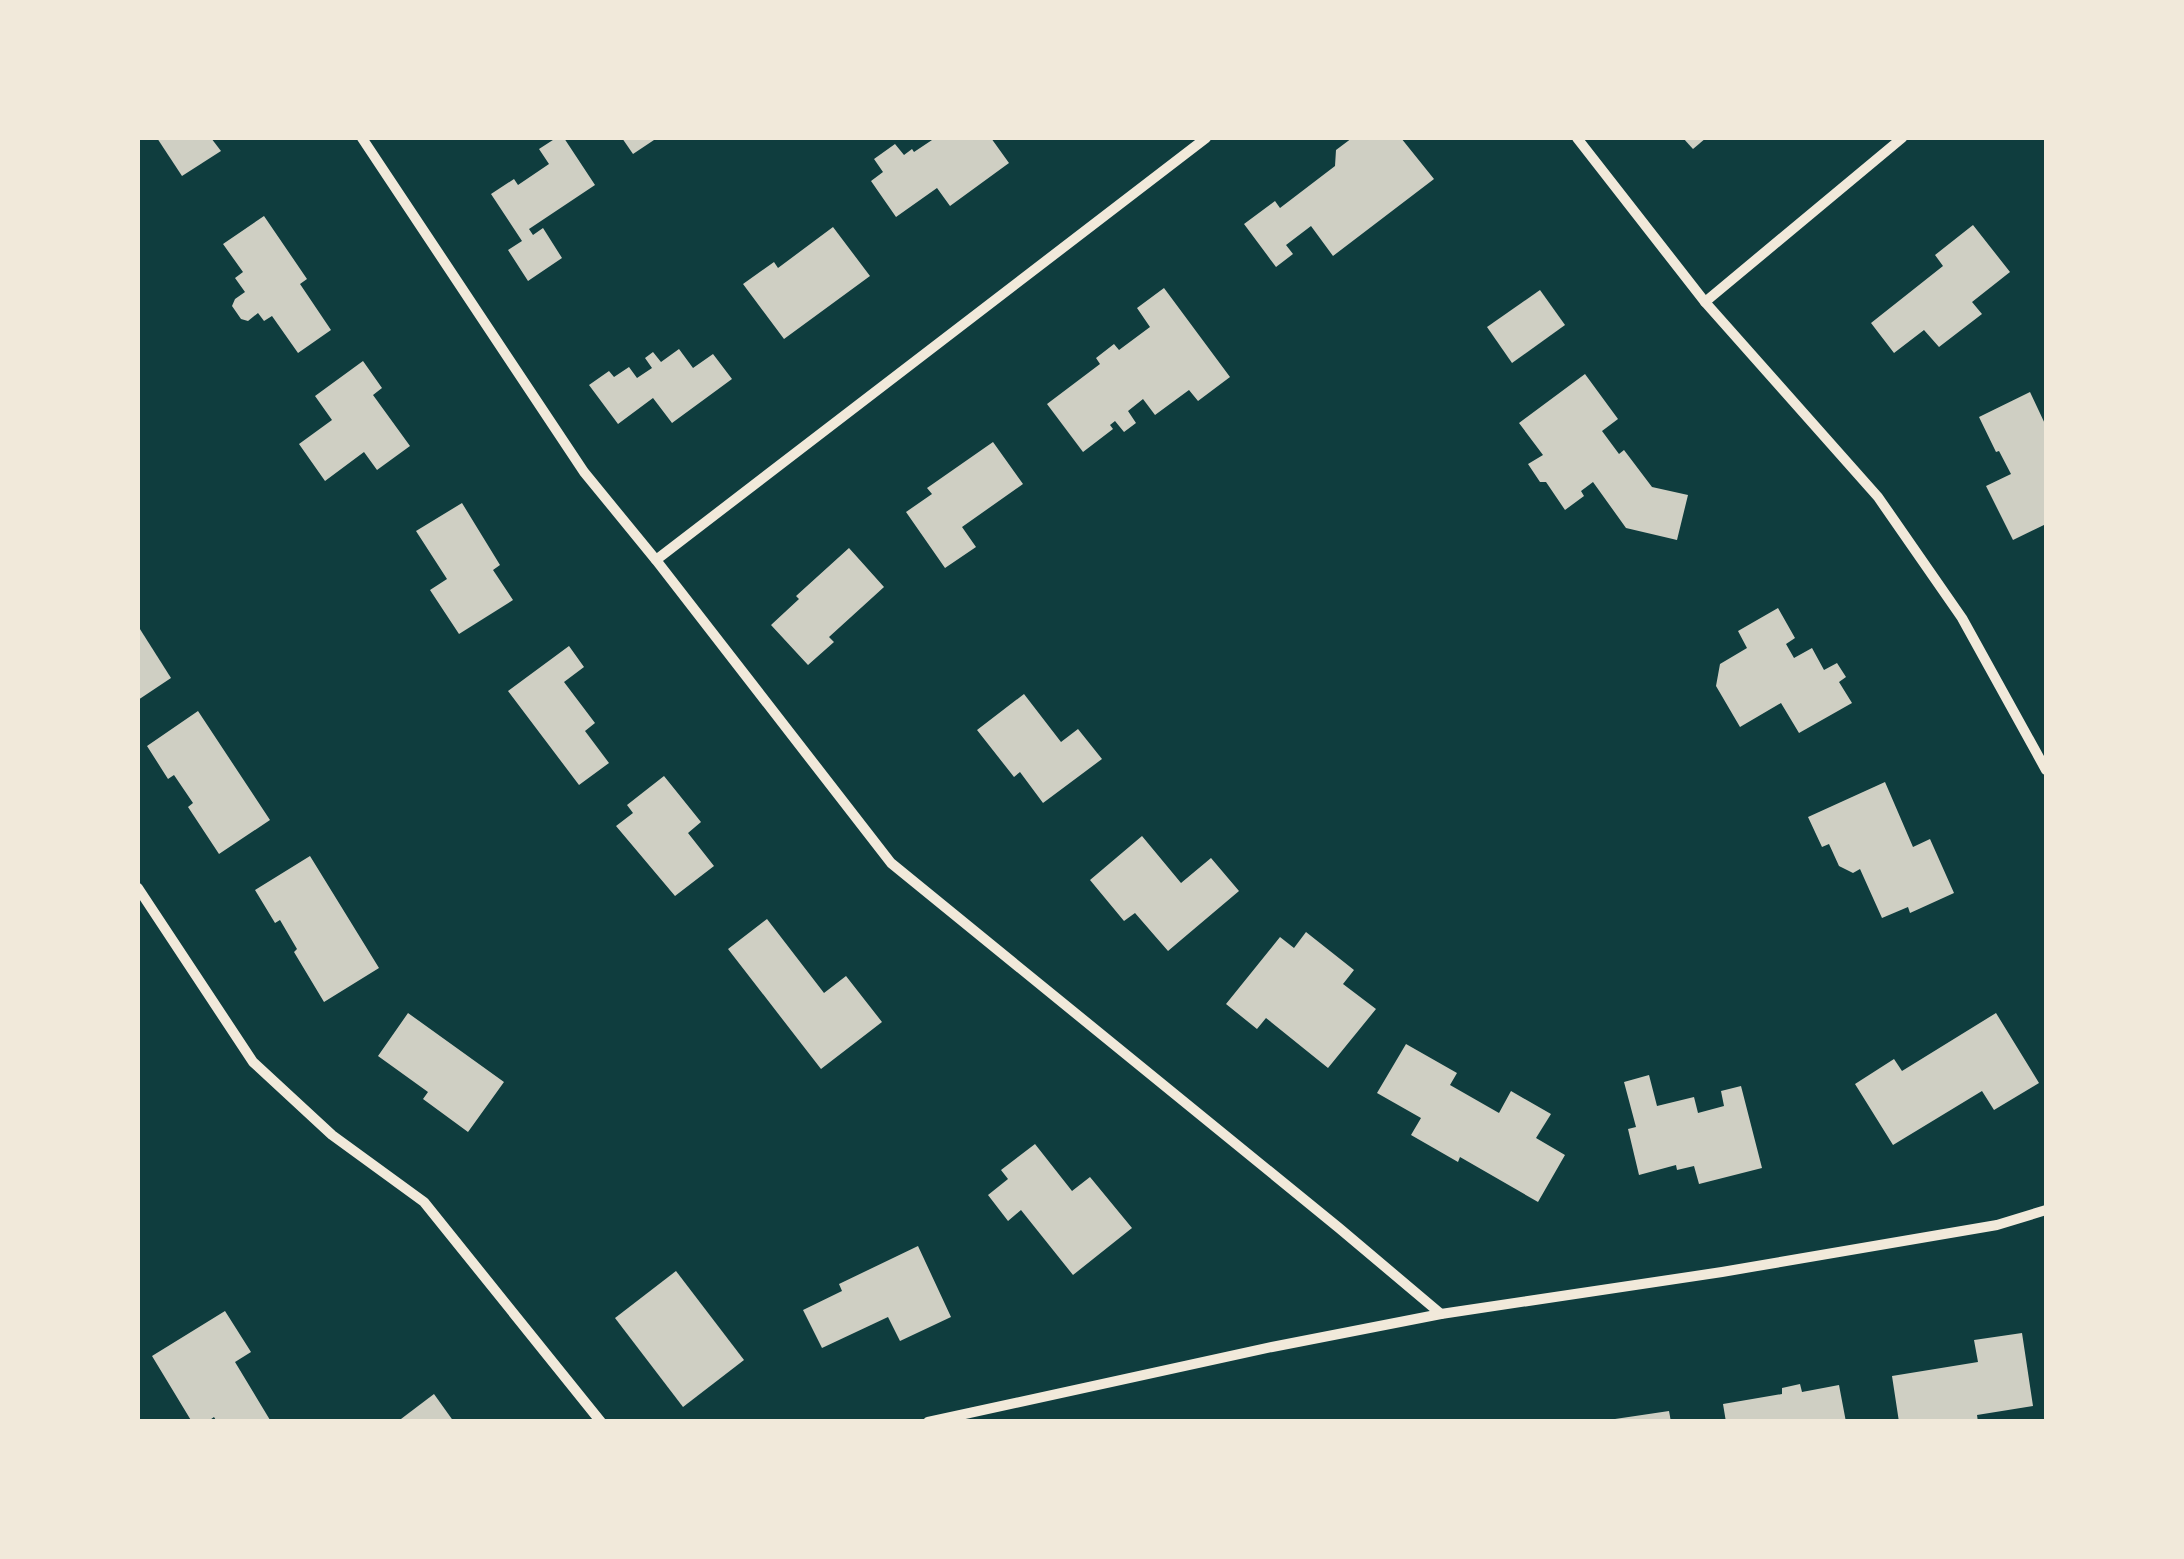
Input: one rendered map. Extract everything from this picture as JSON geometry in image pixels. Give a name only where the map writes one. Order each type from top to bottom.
[{"type":"street","points":[[656,560],[1206,138]]},
{"type":"street","points":[[1577,138],[1705,302],[1878,498],[1962,618],[2046,770]]},
{"type":"street","points":[[1705,302],[1902,138]]},
{"type":"street","points":[[365,139],[584,472],[890,863],[1441,1314]]},
{"type":"street","points":[[138,888],[253,1062],[332,1135],[424,1202],[601,1422]]},
{"type":"street","points":[[928,1422],[1441,1314],[1722,1272],[1996,1225],[2046,1210]]},
{"type":"building","points":[[157,138],[211,138],[221,151],[182,176]]},
{"type":"building","points":[[556,138],[564,138],[595,185],[529,229],[533,235],[543,228],[562,258],[528,281],[508,250],[522,241],[491,194],[514,179],[518,185],[549,164],[539,149]]},
{"type":"building","points":[[622,138],[657,138],[633,154]]},
{"type":"building","points":[[935,138],[991,138],[1009,163],[950,206],[937,188],[896,217],[871,181],[883,172],[874,159],[895,144],[904,155]]},
{"type":"building","points":[[1352,138],[1401,138],[1434,179],[1333,256],[1311,226],[1286,245],[1293,254],[1276,267],[1244,224],[1275,201],[1280,208],[1335,166],[1336,150]]},
{"type":"building","points":[[1683,138],[1706,138],[1693,149]]},
{"type":"building","points":[[264,216],[307,279],[300,284],[331,330],[298,353],[272,316],[264,321],[258,313],[248,321],[241,319],[232,306],[245,292],[235,278],[243,272],[223,244]]},
{"type":"building","points":[[1973,225],[2010,272],[1972,302],[1982,314],[1939,347],[1924,330],[1894,353],[1871,323],[1943,266],[1935,255]]},
{"type":"building","points":[[833,227],[870,276],[784,339],[743,284],[774,262],[778,268]]},
{"type":"building","points":[[1164,288],[1230,377],[1198,401],[1189,390],[1155,415],[1143,399],[1128,411],[1136,423],[1124,432],[1115,421],[1110,425],[1113,429],[1083,452],[1047,404],[1100,364],[1096,358],[1114,344],[1119,350],[1150,327],[1137,308]]},
{"type":"building","points":[[1540,290],[1565,325],[1512,363],[1487,327]]},
{"type":"building","points":[[679,349],[693,368],[713,354],[732,379],[672,423],[653,398],[618,424],[589,385],[609,371],[614,377],[629,367],[637,378],[652,368],[645,358],[653,352],[661,362]]},
{"type":"building","points":[[363,361],[382,388],[373,395],[410,446],[377,470],[364,452],[325,481],[299,444],[332,420],[315,396]]},
{"type":"building","points":[[1585,374],[1618,419],[1602,431],[1619,454],[1624,450],[1652,487],[1688,495],[1677,540],[1626,528],[1593,482],[1581,491],[1584,496],[1565,510],[1528,464],[1543,455],[1519,423]]},
{"type":"building","points":[[2030,392],[2046,426],[2046,524],[2013,540],[1986,486],[2011,474],[1979,417]]},
{"type":"building","points":[[993,442],[1023,484],[962,527],[976,547],[945,568],[906,512],[932,494],[927,488]]},
{"type":"building","points":[[462,503],[500,565],[493,570],[513,600],[459,634],[430,590],[447,579],[416,531]]},
{"type":"building","points":[[849,548],[884,587],[829,637],[834,642],[808,665],[771,625],[799,599],[796,596]]},
{"type":"building","points":[[1778,608],[1795,638],[1786,644],[1794,658],[1812,648],[1824,670],[1837,663],[1846,677],[1839,682],[1852,703],[1799,733],[1781,703],[1740,727],[1716,686],[1720,664],[1747,648],[1738,631]]},
{"type":"building","points":[[138,626],[171,678],[138,700]]},
{"type":"building","points":[[569,646],[584,667],[564,682],[595,723],[585,731],[609,763],[579,785],[508,691]]},
{"type":"building","points":[[1024,694],[1061,742],[1078,729],[1102,759],[1043,803],[1020,772],[1014,777],[977,730]]},
{"type":"building","points":[[198,711],[270,820],[219,854],[188,807],[193,803],[174,775],[168,779],[147,746]]},
{"type":"building","points":[[664,776],[701,822],[688,833],[714,866],[675,896],[616,826],[633,813],[627,805]]},
{"type":"building","points":[[1885,782],[1913,847],[1930,839],[1954,893],[1910,913],[1908,907],[1882,918],[1860,869],[1853,873],[1839,866],[1829,844],[1822,847],[1808,817]]},
{"type":"building","points":[[1142,836],[1181,883],[1211,858],[1239,891],[1168,951],[1135,913],[1124,921],[1090,880]]},
{"type":"building","points":[[310,856],[379,968],[324,1002],[280,920],[275,923],[255,890]]},
{"type":"building","points":[[767,919],[824,993],[846,976],[882,1022],[821,1069],[728,949]]},
{"type":"building","points":[[1306,932],[1354,970],[1343,984],[1376,1009],[1328,1068],[1266,1018],[1257,1029],[1226,1004],[1280,937],[1294,948]]},
{"type":"building","points":[[408,1013],[504,1082],[468,1132],[423,1099],[428,1092],[378,1056]]},
{"type":"building","points":[[1996,1013],[2039,1083],[1994,1110],[1982,1091],[1893,1145],[1855,1084],[1894,1059],[1902,1071]]},
{"type":"building","points":[[1406,1044],[1457,1073],[1450,1085],[1499,1113],[1511,1091],[1551,1114],[1536,1138],[1565,1155],[1538,1202],[1460,1157],[1458,1162],[1411,1135],[1421,1118],[1377,1093]]},
{"type":"building","points":[[1649,1075],[1657,1106],[1694,1097],[1698,1113],[1724,1106],[1721,1091],[1741,1086],[1762,1168],[1699,1184],[1694,1166],[1677,1170],[1676,1165],[1639,1175],[1628,1129],[1636,1127],[1624,1082]]},
{"type":"building","points":[[1035,1144],[1072,1191],[1090,1177],[1132,1228],[1073,1275],[1021,1210],[1008,1221],[988,1195],[1008,1179],[1001,1170]]},
{"type":"building","points":[[918,1246],[951,1317],[900,1341],[888,1317],[822,1348],[803,1310],[842,1291],[839,1284]]},
{"type":"building","points":[[676,1271],[744,1360],[683,1407],[615,1318]]},
{"type":"building","points":[[225,1311],[251,1352],[235,1362],[270,1420],[267,1422],[217,1422],[214,1417],[207,1422],[192,1422],[152,1356]]},
{"type":"building","points":[[2022,1333],[2033,1406],[1977,1415],[1978,1422],[1899,1422],[1892,1376],[1978,1362],[1974,1340]]},
{"type":"building","points":[[1800,1384],[1802,1392],[1839,1385],[1846,1422],[1726,1422],[1723,1404],[1782,1394],[1782,1388]]},
{"type":"building","points":[[434,1394],[454,1422],[397,1422]]},
{"type":"building","points":[[1669,1411],[1671,1422],[1615,1422],[1615,1419]]}]
